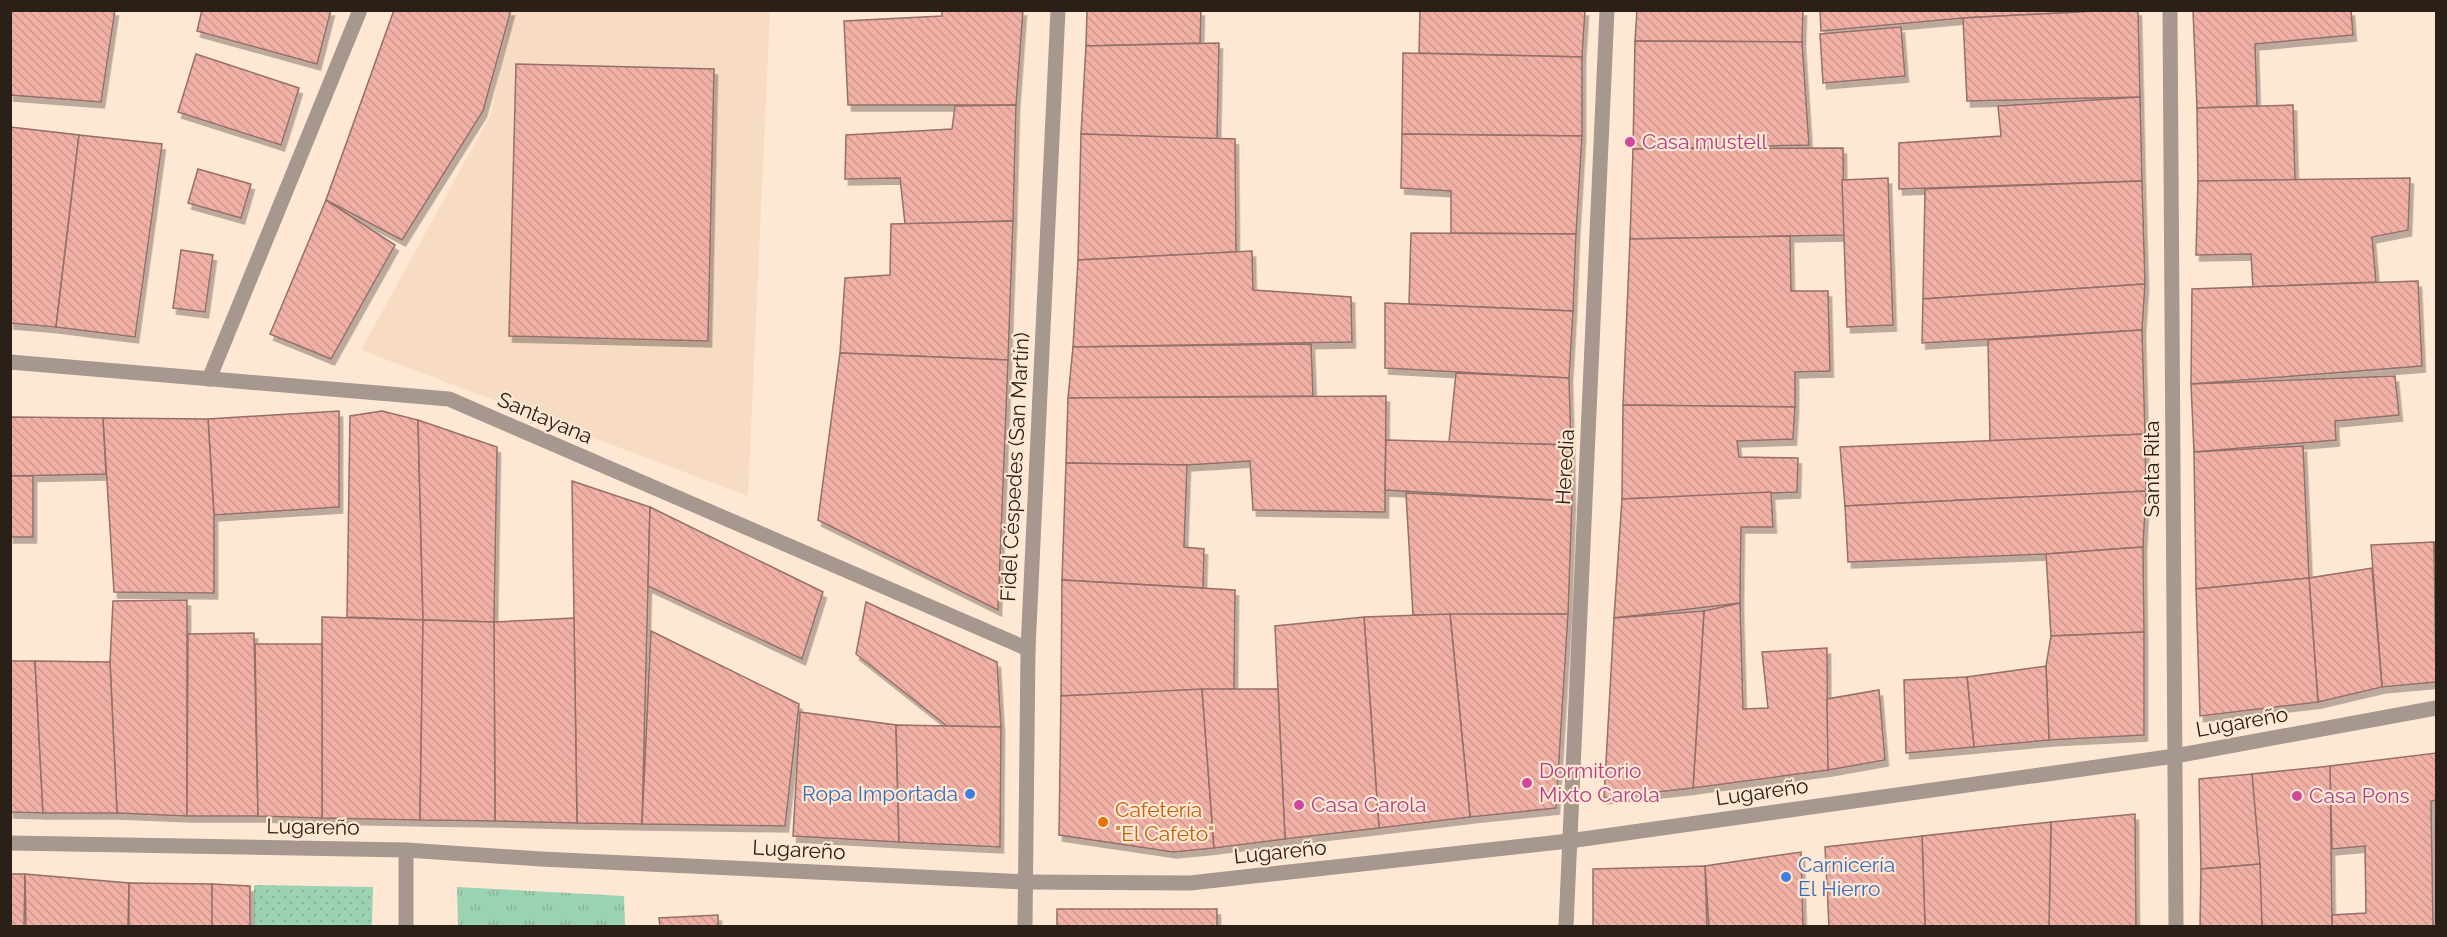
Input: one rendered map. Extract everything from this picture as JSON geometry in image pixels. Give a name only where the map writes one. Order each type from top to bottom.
[{"type":"street","points":[[209,379],[360,10]]},
{"type":"street","name":"Fidel Céspedes (San Martín)","points":[[1025,927],[1028,649],[1058,10]]},
{"type":"street","name":"Heredia","points":[[1566,927],[1607,10]]},
{"type":"street","name":"Santa Rita","points":[[2170,10],[2176,927]]},
{"type":"street","name":"Santayana","points":[[10,362],[448,399],[1028,649]]},
{"type":"street","name":"Lugareño","points":[[10,843],[406,850],[541,859],[1026,882],[1190,884],[1569,841],[2175,756],[2436,708]]},
{"type":"street","points":[[406,850],[406,927]]},
{"type":"shaded area","points":[[512,11],[770,11],[748,496],[361,350],[491,114]]},
{"type":"green space","points":[[254,885],[373,887],[372,926],[254,926]]},
{"type":"green space","points":[[457,887],[624,896],[625,926],[458,926]]},
{"type":"building","points":[[10,10],[115,10],[101,102],[10,95]]},
{"type":"building","points":[[202,10],[331,10],[317,64],[197,31]]},
{"type":"building","points":[[394,10],[511,10],[483,111],[402,240],[326,200]]},
{"type":"building","points":[[942,10],[1023,10],[1016,105],[848,105],[844,21],[942,16]]},
{"type":"building","points":[[1087,10],[1201,10],[1200,43],[1086,46]]},
{"type":"building","points":[[1420,10],[1585,10],[1582,57],[1419,53]]},
{"type":"building","points":[[1637,10],[1803,10],[1802,42],[1635,41]]},
{"type":"building","points":[[1820,10],[2116,10],[1963,18],[1821,31]]},
{"type":"building","points":[[2138,10],[2140,97],[1967,101],[1963,18]]},
{"type":"building","points":[[2193,10],[2351,10],[2353,35],[2255,44],[2257,106],[2197,108]]},
{"type":"building","points":[[1901,27],[1905,76],[1823,83],[1820,34]]},
{"type":"building","points":[[1635,41],[1802,42],[1809,145],[1633,149]]},
{"type":"building","points":[[1219,43],[1217,139],[1081,134],[1086,46]]},
{"type":"building","points":[[1403,53],[1582,57],[1582,136],[1402,134]]},
{"type":"building","points":[[196,54],[299,88],[281,145],[178,112]]},
{"type":"building","points":[[516,64],[714,69],[708,341],[509,336]]},
{"type":"building","points":[[2140,97],[2142,181],[1899,189],[1899,143],[2001,136],[1998,106]]},
{"type":"building","points":[[1016,105],[1013,221],[905,224],[900,178],[845,179],[846,135],[952,129],[955,106]]},
{"type":"building","points":[[2293,105],[2295,180],[2198,181],[2197,108]]},
{"type":"building","points":[[10,127],[79,135],[56,327],[10,323]]},
{"type":"building","points":[[1081,134],[1235,139],[1236,252],[1078,260]]},
{"type":"building","points":[[1402,134],[1582,136],[1576,234],[1451,233],[1451,191],[1401,188]]},
{"type":"building","points":[[79,135],[162,144],[135,337],[56,327]]},
{"type":"building","points":[[1843,148],[1844,235],[1630,239],[1633,149]]},
{"type":"building","points":[[198,169],[251,184],[241,218],[188,203]]},
{"type":"building","points":[[1888,178],[1893,325],[1847,327],[1842,180]]},
{"type":"building","points":[[2410,178],[2408,230],[2372,237],[2376,282],[2253,287],[2251,254],[2196,255],[2198,181]]},
{"type":"building","points":[[2142,181],[2145,284],[1923,299],[1925,189]]},
{"type":"building","points":[[326,200],[395,245],[331,359],[270,334]]},
{"type":"building","points":[[1013,221],[1008,360],[840,353],[845,278],[890,275],[891,224]]},
{"type":"building","points":[[1411,233],[1576,234],[1573,311],[1409,304]]},
{"type":"building","points":[[1790,236],[1791,291],[1828,291],[1830,371],[1795,372],[1795,407],[1623,405],[1630,239]]},
{"type":"building","points":[[181,250],[213,255],[205,312],[173,308]]},
{"type":"building","points":[[1252,251],[1253,290],[1351,297],[1352,342],[1073,347],[1078,260]]},
{"type":"building","points":[[2418,281],[2422,366],[2191,384],[2192,289]]},
{"type":"building","points":[[2145,284],[2142,330],[1922,343],[1923,299]]},
{"type":"building","points":[[1385,303],[1573,311],[1569,378],[1385,368]]},
{"type":"building","points":[[2142,330],[2145,434],[1990,441],[1988,340]]},
{"type":"building","points":[[1311,344],[1313,396],[1068,398],[1073,347]]},
{"type":"building","points":[[840,353],[1008,360],[998,610],[818,520]]},
{"type":"building","points":[[1456,373],[1569,378],[1571,445],[1449,442]]},
{"type":"building","points":[[2395,376],[2399,415],[2335,421],[2336,440],[2194,452],[2191,384]]},
{"type":"building","points":[[1386,396],[1385,512],[1253,510],[1250,461],[1187,465],[1066,463],[1068,398]]},
{"type":"building","points":[[1623,405],[1795,407],[1793,439],[1737,441],[1739,457],[1798,458],[1797,492],[1622,499]]},
{"type":"building","points":[[339,411],[339,507],[214,515],[208,419]]},
{"type":"building","points":[[382,411],[418,420],[423,620],[347,617],[350,416]]},
{"type":"building","points":[[10,417],[103,418],[106,474],[10,476]]},
{"type":"building","points":[[103,418],[208,419],[214,515],[214,593],[114,592]]},
{"type":"building","points":[[418,420],[497,447],[494,622],[423,620]]},
{"type":"building","points":[[2145,434],[2146,491],[1845,506],[1840,447]]},
{"type":"building","points":[[1386,440],[1571,445],[1572,501],[1385,490]]},
{"type":"building","points":[[2303,446],[2309,578],[2196,589],[2194,452]]},
{"type":"building","points":[[1066,463],[1187,465],[1184,547],[1204,549],[1203,588],[1062,580]]},
{"type":"building","points":[[10,476],[33,476],[33,537],[10,537]]},
{"type":"building","points":[[572,481],[650,507],[642,824],[577,823]]},
{"type":"building","points":[[2146,491],[2143,547],[2046,554],[1848,562],[1845,506]]},
{"type":"building","points":[[1771,492],[1773,527],[1741,527],[1740,603],[1614,618],[1622,499]]},
{"type":"building","points":[[1406,493],[1572,501],[1568,614],[1413,615]]},
{"type":"building","points":[[650,507],[823,592],[802,659],[648,586]]},
{"type":"building","points":[[2434,542],[2436,682],[2382,687],[2371,545]]},
{"type":"building","points":[[2434,542],[2436,542],[2436,592]]},
{"type":"building","points":[[2143,547],[2144,632],[2051,636],[2046,554]]},
{"type":"building","points":[[2372,568],[2382,687],[2318,702],[2309,578]]},
{"type":"building","points":[[2309,578],[2318,702],[2200,716],[2196,589]]},
{"type":"building","points":[[1062,580],[1235,590],[1234,689],[1061,696]]},
{"type":"building","points":[[187,600],[187,816],[117,813],[110,662],[113,601]]},
{"type":"building","points":[[866,602],[997,662],[1001,727],[947,726],[856,654]]},
{"type":"building","points":[[1740,603],[1743,709],[1768,708],[1762,652],[1827,648],[1828,770],[1693,788],[1704,611]]},
{"type":"building","points":[[1704,611],[1693,788],[1604,798],[1614,618]]},
{"type":"building","points":[[1450,614],[1568,614],[1556,808],[1470,817]]},
{"type":"building","points":[[1450,614],[1470,817],[1379,828],[1364,617]]},
{"type":"building","points":[[322,617],[423,620],[420,820],[322,818]]},
{"type":"building","points":[[1364,617],[1379,828],[1285,839],[1275,626]]},
{"type":"building","points":[[574,618],[577,823],[495,821],[494,622]]},
{"type":"building","points":[[423,620],[494,622],[495,821],[420,820]]},
{"type":"building","points":[[651,631],[799,704],[785,826],[642,824]]},
{"type":"building","points":[[2144,632],[2144,735],[2049,740],[2046,666],[2051,636]]},
{"type":"building","points":[[254,633],[258,816],[187,816],[188,634]]},
{"type":"building","points":[[255,644],[322,644],[322,818],[258,816]]},
{"type":"building","points":[[10,661],[35,661],[43,813],[10,812]]},
{"type":"building","points":[[35,661],[110,662],[117,813],[43,813]]},
{"type":"building","points":[[2046,666],[2049,740],[1974,747],[1967,677]]},
{"type":"building","points":[[1967,677],[1974,747],[1906,753],[1904,680]]},
{"type":"building","points":[[1202,689],[1214,848],[1173,852],[1059,835],[1061,696]]},
{"type":"building","points":[[1202,689],[1278,689],[1285,839],[1214,848]]},
{"type":"building","points":[[1879,690],[1885,760],[1828,770],[1827,699]]},
{"type":"building","points":[[800,712],[896,725],[899,842],[793,836]]},
{"type":"building","points":[[896,725],[1001,727],[1000,847],[899,842]]},
{"type":"building","points":[[2436,753],[2436,800],[2431,801],[2433,926],[2332,926],[2332,915],[2366,913],[2365,846],[2332,849],[2330,766]]},
{"type":"building","points":[[2330,766],[2332,926],[2262,926],[2252,774]]},
{"type":"building","points":[[2252,774],[2260,864],[2201,869],[2199,779]]},
{"type":"building","points":[[2135,814],[2136,926],[2049,926],[2051,822]]},
{"type":"building","points":[[2051,822],[2049,926],[1925,926],[1922,836]]},
{"type":"building","points":[[1922,836],[1925,926],[1829,926],[1825,847]]},
{"type":"building","points":[[1801,852],[1803,926],[1709,926],[1705,866]]},
{"type":"building","points":[[2260,864],[2262,926],[2200,926],[2201,869]]},
{"type":"building","points":[[1705,866],[1707,926],[1593,926],[1593,869]]},
{"type":"building","points":[[10,874],[25,874],[24,926],[10,926]]},
{"type":"building","points":[[25,874],[129,883],[128,926],[26,926]]},
{"type":"building","points":[[129,883],[212,884],[213,926],[129,926]]},
{"type":"building","points":[[212,884],[250,886],[250,926],[212,926]]},
{"type":"building","points":[[1057,909],[1217,909],[1217,926],[1057,926]]},
{"type":"building","points":[[718,915],[718,926],[660,926],[659,918]]},
{"type":"place","name":"Casa mustell","points":[[1630,142]]},
{"type":"place","name":"Dormitorio Mixto Carola","points":[[1527,783]]},
{"type":"place","name":"Ropa Importada","points":[[970,794]]},
{"type":"place","name":"Casa Pons","points":[[2297,796]]},
{"type":"place","name":"Casa Carola","points":[[1299,805]]},
{"type":"place","name":"Cafetería \"El Cafeto\"","points":[[1103,822]]},
{"type":"place","name":"Carnicería El Hierro","points":[[1786,877]]}]
